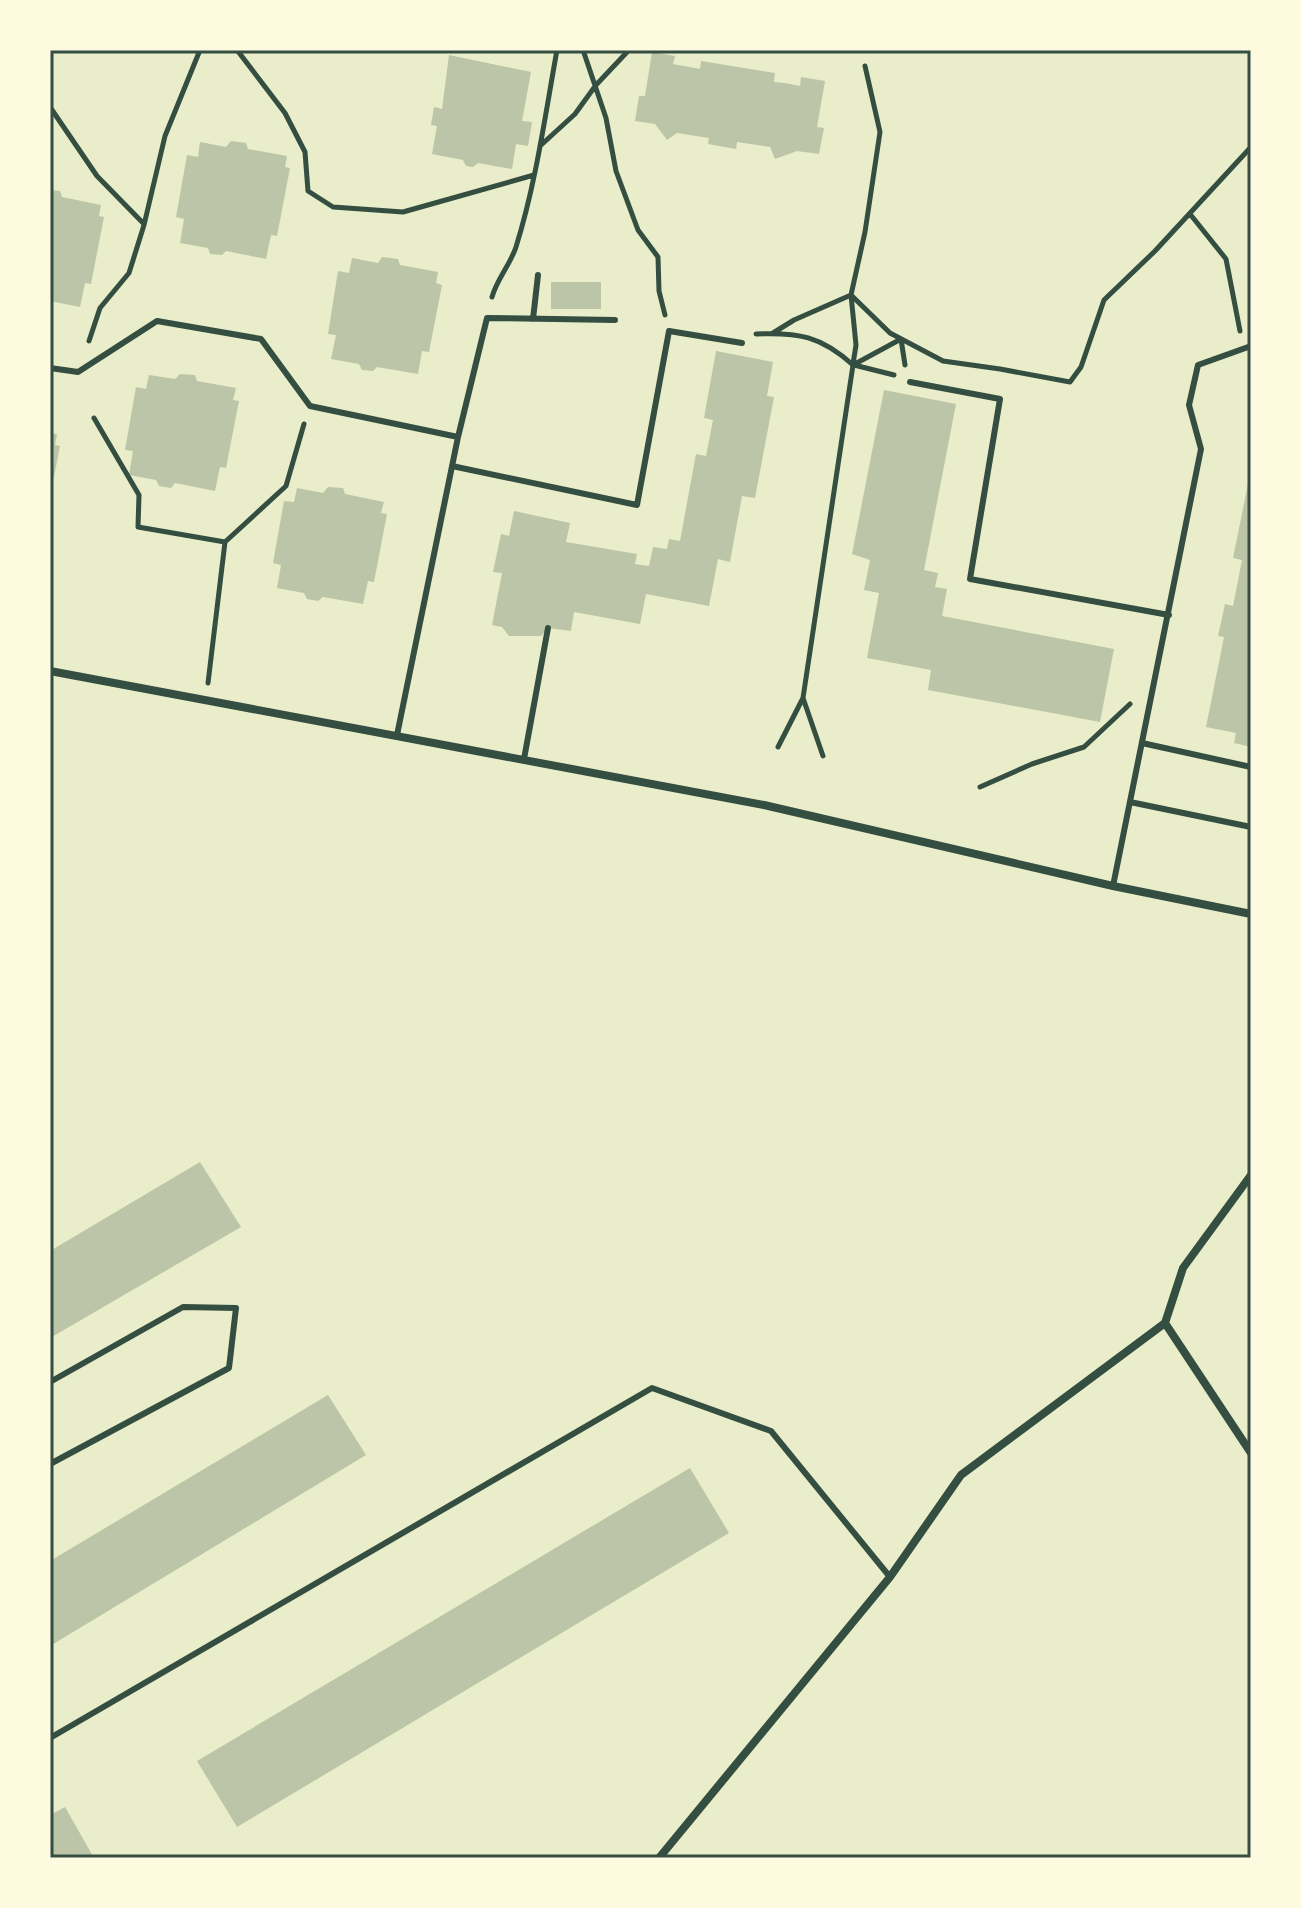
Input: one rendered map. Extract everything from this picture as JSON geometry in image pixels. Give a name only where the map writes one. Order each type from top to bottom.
[{"type":"street","points":[[50,671],[764,805],[1113,886],[1251,914]]},
{"type":"street","points":[[659,1858],[890,1577],[961,1475],[1165,1323],[1183,1268],[1251,1175]]},
{"type":"street","points":[[1165,1323],[1251,1453]]},
{"type":"lane","points":[[533,319],[538,275]]},
{"type":"lane","points":[[397,735],[458,437],[487,318],[615,320]]},
{"type":"lane","points":[[50,368],[78,372],[157,321],[261,339],[310,406],[458,437]]},
{"type":"lane","points":[[452,466],[637,505],[669,331],[742,343]]},
{"type":"lane","points":[[1113,886],[1201,449],[1189,405],[1198,365],[1248,346]]},
{"type":"lane","points":[[910,382],[1000,399],[970,579],[1169,615]]},
{"type":"lane","points":[[524,759],[548,628]]},
{"type":"lane","points":[[1142,743],[1251,767]]},
{"type":"lane","points":[[1130,802],[1251,827]]},
{"type":"lane","points":[[50,1382],[183,1307],[236,1308],[229,1368],[50,1464]]},
{"type":"lane","points":[[50,1738],[652,1388],[771,1431],[890,1577]]},
{"type":"path","points":[[78,372],[100,308],[129,273],[165,136],[200,50]]},
{"type":"path","points":[[237,50],[285,113],[305,152],[308,191],[333,207],[403,212],[534,175]]},
{"type":"path","points":[[487,318],[495,286],[515,251],[534,175],[557,50]]},
{"type":"path","points":[[583,50],[606,118],[616,171],[638,230],[658,257],[659,291],[669,331]]},
{"type":"path","points":[[539,146],[575,114],[596,85],[629,50]]},
{"type":"path","points":[[778,747],[803,698],[856,345],[851,295],[865,232],[880,132],[865,66]]},
{"type":"path","points":[[50,107],[97,176],[144,225]]},
{"type":"path","points":[[851,295],[890,333],[943,361],[1070,382],[1081,367],[1104,300],[1190,214],[1251,147]]},
{"type":"path","points":[[1190,214],[1226,259],[1248,346]]},
{"type":"path","points":[[773,333],[794,320],[851,295]]},
{"type":"path","points":[[742,343],[757,334],[794,332],[835,348],[853,365],[890,373],[910,382]]},
{"type":"path","points":[[853,365],[901,339]]},
{"type":"path","points":[[205,699],[212,666],[225,542],[286,486],[310,406]]},
{"type":"path","points":[[94,418],[139,495],[138,527],[225,542]]},
{"type":"path","points":[[980,787],[1032,764],[1084,747],[1118,713],[1154,687]]},
{"type":"path","points":[[803,698],[823,756]]},
{"type":"building","points":[[652,52],[675,56],[673,64],[700,69],[701,61],[775,73],[774,82],[800,86],[801,77],[825,81],[817,127],[824,128],[819,154],[797,151],[775,159],[770,147],[737,142],[736,149],[708,144],[709,138],[677,133],[667,140],[655,124],[635,121],[639,96],[645,96]]},
{"type":"building","points":[[449,55],[531,72],[522,121],[532,122],[528,146],[516,144],[512,169],[478,163],[473,167],[466,166],[463,160],[432,154],[437,126],[431,125],[434,107],[442,109]]},
{"type":"building","points":[[231,141],[246,143],[248,149],[287,156],[285,167],[290,168],[277,236],[271,235],[266,259],[226,251],[222,255],[210,254],[208,248],[180,243],[184,219],[176,217],[187,155],[198,157],[200,142],[226,147]]},
{"type":"building","points":[[50,190],[60,191],[62,197],[101,205],[99,216],[104,217],[91,284],[85,283],[80,307],[50,301]]},
{"type":"building","points":[[382,257],[398,259],[400,265],[438,272],[436,283],[442,285],[429,352],[422,351],[418,374],[377,367],[373,371],[362,370],[359,364],[331,359],[336,335],[328,334],[338,271],[349,273],[352,258],[378,263]]},
{"type":"building","points":[[551,282],[601,282],[601,309],[551,309]]},
{"type":"building","points":[[716,351],[773,362],[767,396],[774,397],[755,498],[742,496],[730,562],[718,559],[709,606],[646,594],[640,624],[574,612],[571,631],[548,628],[541,636],[509,636],[502,627],[492,625],[502,573],[493,572],[501,534],[509,536],[514,511],[570,523],[566,542],[637,554],[635,564],[649,566],[653,547],[667,549],[669,539],[680,541],[696,454],[706,456],[713,420],[704,418]]},
{"type":"building","points":[[180,374],[195,375],[197,381],[236,388],[233,400],[239,401],[226,468],[220,467],[215,491],[175,483],[171,488],[159,486],[156,480],[129,475],[133,451],[125,450],[136,387],[146,389],[149,375],[175,379]]},
{"type":"building","points":[[884,390],[956,404],[924,570],[938,573],[935,587],[947,589],[942,616],[1114,649],[1100,722],[928,690],[931,670],[867,658],[879,593],[864,590],[870,560],[852,554]]},
{"type":"building","points":[[50,433],[57,434],[55,445],[60,446],[51,492]]},
{"type":"building","points":[[1250,474],[1251,747],[1234,743],[1236,733],[1206,727],[1224,637],[1218,636],[1225,604],[1233,606],[1242,560],[1233,558]]},
{"type":"building","points":[[328,487],[343,488],[345,494],[384,502],[381,513],[387,514],[374,582],[368,581],[363,604],[323,597],[318,601],[307,599],[304,593],[277,588],[281,565],[273,563],[284,501],[294,502],[297,488],[323,493]]},
{"type":"building","points":[[200,1162],[241,1227],[50,1338],[50,1251]]},
{"type":"building","points":[[328,1395],[366,1455],[50,1646],[50,1561]]},
{"type":"building","points":[[690,1468],[729,1533],[237,1827],[197,1761]]},
{"type":"building","points":[[65,1807],[94,1858],[50,1858],[50,1815]]}]
